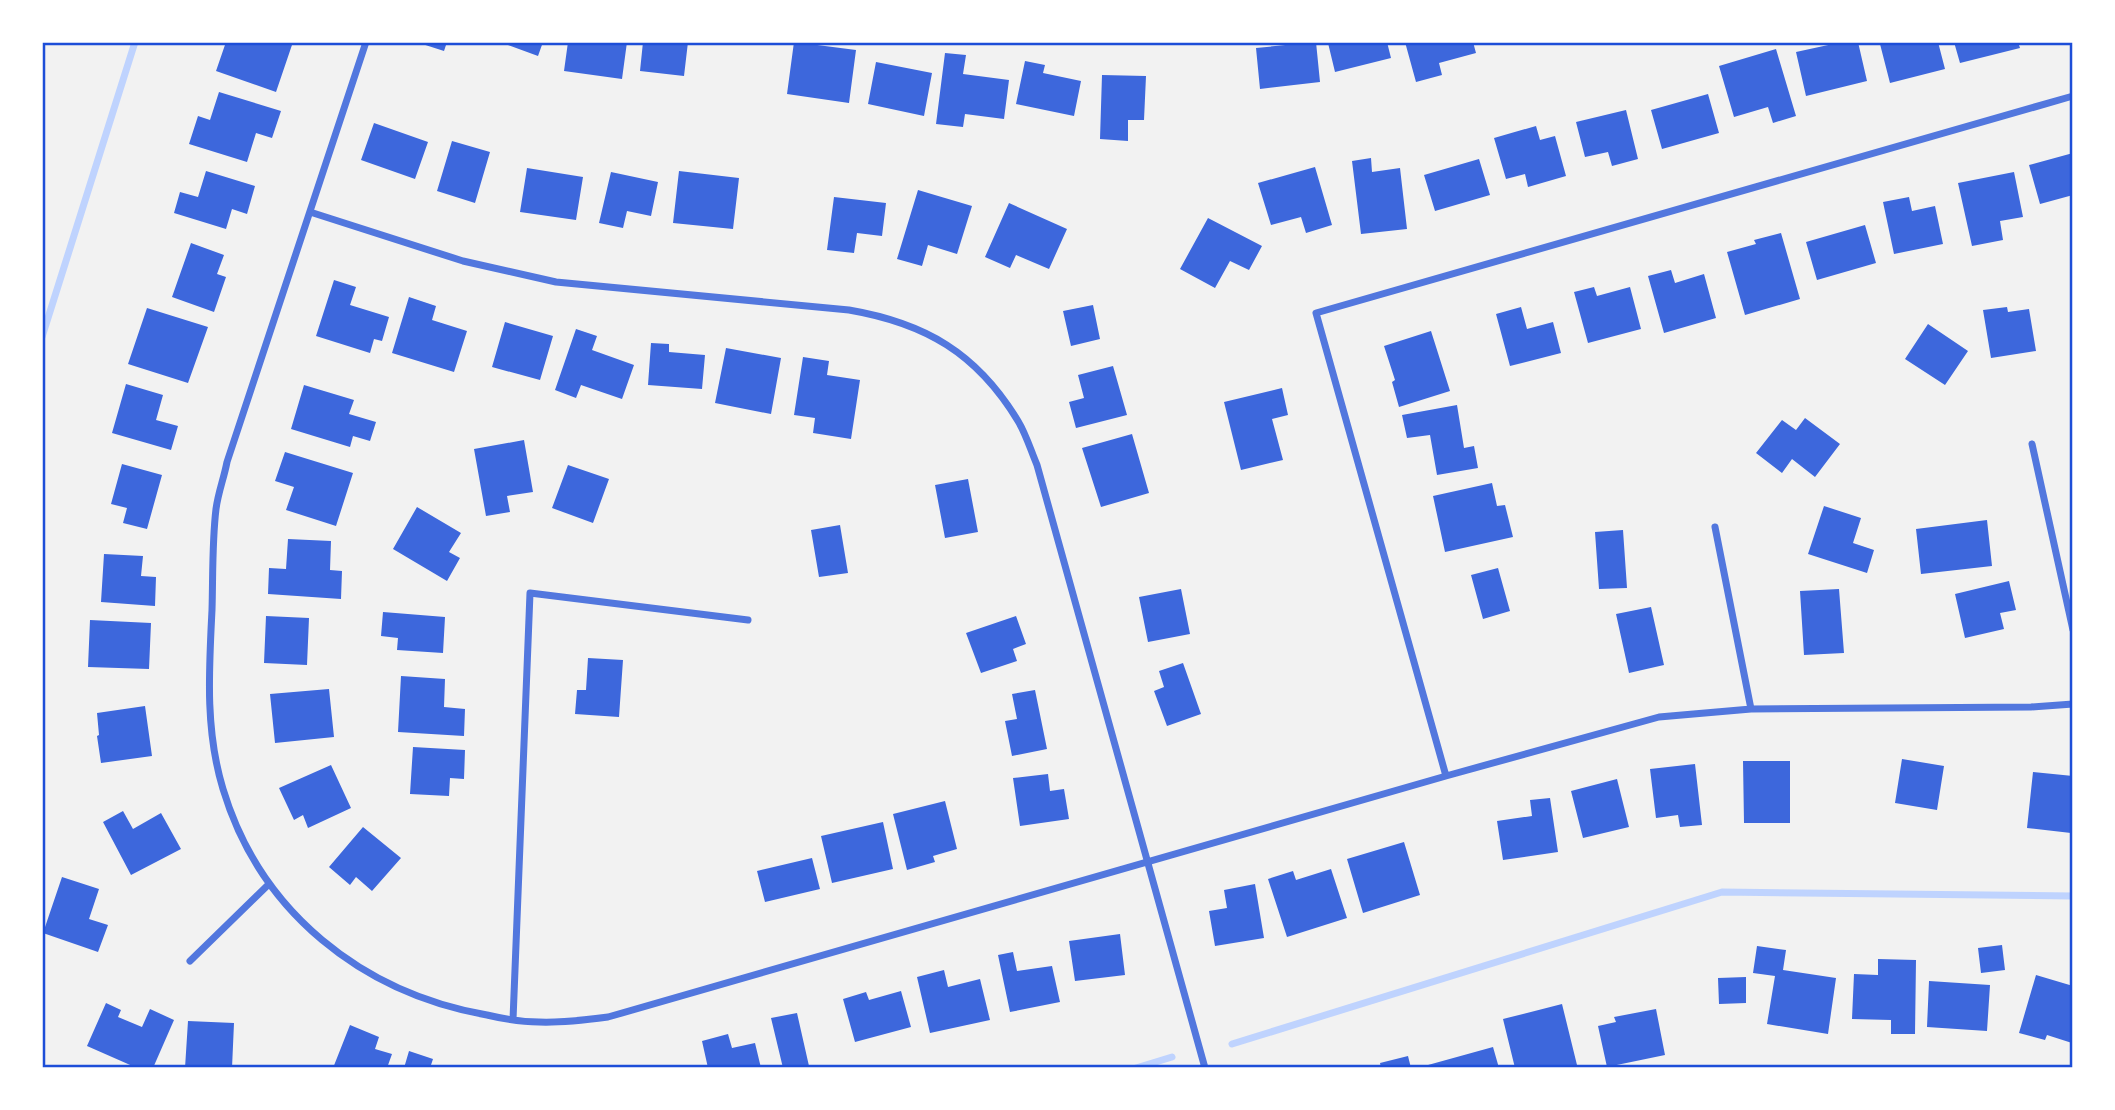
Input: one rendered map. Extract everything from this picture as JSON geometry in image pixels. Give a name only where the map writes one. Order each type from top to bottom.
[{"type":"street","points":[[366,42],[227,462],[216,508],[210,720],[223,789],[250,854],[269,884],[307,928],[334,951],[394,988],[427,1001],[461,1011],[513,1020],[573,1021],[608,1017],[1659,717],[1751,709],[2031,707],[2073,704]]},
{"type":"street","points":[[1447,776],[1316,313],[2073,96]]},
{"type":"street","points":[[310,212],[463,261],[556,282],[878,315],[922,330],[942,341],[993,385],[1019,423],[1037,465],[1205,1068]]},
{"type":"street","points":[[2032,444],[2073,630]]},
{"type":"street","points":[[1715,527],[1751,709]]},
{"type":"street","points":[[513,1020],[530,593],[748,620]]},
{"type":"street","points":[[190,961],[269,884]]},
{"type":"building","points":[[226,42],[293,42],[276,92],[216,71]]},
{"type":"building","points":[[416,42],[447,42],[444,51]]},
{"type":"building","points":[[500,42],[543,42],[538,56]]},
{"type":"building","points":[[568,42],[627,42],[622,79],[564,71]]},
{"type":"building","points":[[643,42],[688,42],[684,76],[640,71]]},
{"type":"building","points":[[794,42],[856,50],[849,103],[787,94]]},
{"type":"building","points":[[1316,42],[1320,82],[1260,89],[1256,48]]},
{"type":"building","points":[[1387,42],[1391,58],[1335,72],[1328,43]]},
{"type":"building","points":[[1405,42],[1473,42],[1476,53],[1439,63],[1442,75],[1416,82]]},
{"type":"building","points":[[1842,42],[1858,42],[1867,81],[1806,96],[1796,52]]},
{"type":"building","points":[[1938,42],[1945,69],[1890,83],[1880,44]]},
{"type":"building","points":[[1954,42],[2018,42],[2020,48],[1960,63]]},
{"type":"building","points":[[1776,49],[1796,116],[1773,123],[1768,107],[1734,117],[1719,66]]},
{"type":"building","points":[[945,53],[966,55],[963,74],[1009,80],[1004,119],[965,114],[963,127],[936,124]]},
{"type":"building","points":[[1025,61],[1045,65],[1043,73],[1081,81],[1074,116],[1016,104]]},
{"type":"building","points":[[876,62],[932,73],[924,116],[868,104]]},
{"type":"building","points":[[1102,75],[1146,76],[1144,120],[1128,120],[1128,141],[1100,139]]},
{"type":"building","points":[[219,92],[281,111],[272,138],[256,133],[247,162],[189,144],[198,116],[210,120]]},
{"type":"building","points":[[1708,94],[1719,133],[1662,149],[1651,110]]},
{"type":"building","points":[[1626,110],[1638,159],[1612,166],[1608,152],[1585,157],[1576,122]]},
{"type":"building","points":[[374,123],[428,142],[415,179],[361,160]]},
{"type":"building","points":[[1536,126],[1540,140],[1555,136],[1566,176],[1528,187],[1525,174],[1506,179],[1494,138]]},
{"type":"building","points":[[452,141],[490,152],[475,203],[437,191]]},
{"type":"building","points":[[2073,153],[2073,195],[2040,204],[2029,165]]},
{"type":"building","points":[[1371,158],[1372,172],[1400,168],[1407,229],[1361,234],[1352,161]]},
{"type":"building","points":[[1479,159],[1490,195],[1435,211],[1424,175]]},
{"type":"building","points":[[1315,167],[1332,225],[1306,233],[1301,217],[1271,225],[1258,183]]},
{"type":"building","points":[[527,168],[583,177],[576,220],[520,212]]},
{"type":"building","points":[[206,171],[255,186],[247,214],[232,209],[226,229],[174,213],[180,192],[198,197]]},
{"type":"building","points":[[679,171],[739,178],[733,229],[673,223]]},
{"type":"building","points":[[611,172],[658,182],[651,216],[627,211],[623,228],[599,223]]},
{"type":"building","points":[[2014,172],[2023,217],[2000,221],[2003,240],[1972,246],[1958,183]]},
{"type":"building","points":[[918,190],[972,206],[957,254],[928,245],[922,266],[897,259]]},
{"type":"building","points":[[834,197],[886,203],[882,236],[857,233],[854,253],[827,250]]},
{"type":"building","points":[[1909,197],[1912,211],[1935,206],[1943,244],[1894,254],[1883,202]]},
{"type":"building","points":[[1009,203],[1067,229],[1049,269],[1016,255],[1010,268],[985,257]]},
{"type":"building","points":[[1208,218],[1262,246],[1249,270],[1230,261],[1215,288],[1180,269]]},
{"type":"building","points":[[1865,225],[1876,263],[1817,280],[1806,242]]},
{"type":"building","points":[[1781,233],[1800,299],[1745,315],[1727,252],[1756,244],[1754,240]]},
{"type":"building","points":[[191,243],[224,255],[217,274],[226,277],[214,312],[172,297]]},
{"type":"building","points":[[1671,270],[1675,283],[1704,274],[1716,318],[1664,333],[1648,276]]},
{"type":"building","points":[[334,280],[356,287],[350,305],[389,317],[382,341],[374,339],[370,353],[316,336]]},
{"type":"building","points":[[1594,287],[1597,296],[1630,287],[1641,329],[1588,343],[1574,292]]},
{"type":"building","points":[[409,297],[436,306],[432,320],[467,331],[454,372],[392,353]]},
{"type":"building","points":[[1093,305],[1100,339],[1071,346],[1063,311]]},
{"type":"building","points":[[1521,307],[1527,329],[1553,322],[1561,353],[1510,366],[1496,314]]},
{"type":"building","points":[[2007,307],[2008,312],[2029,309],[2036,351],[1991,358],[1983,310]]},
{"type":"building","points":[[147,308],[208,327],[188,383],[128,364]]},
{"type":"building","points":[[505,322],[553,336],[540,380],[492,367]]},
{"type":"building","points":[[1928,324],[1968,351],[1945,385],[1905,359]]},
{"type":"building","points":[[576,329],[597,336],[592,350],[634,365],[622,399],[581,385],[576,398],[555,390]]},
{"type":"building","points":[[1431,331],[1450,391],[1399,407],[1392,382],[1395,380],[1384,346]]},
{"type":"building","points":[[651,343],[669,344],[669,352],[705,355],[702,389],[648,385]]},
{"type":"building","points":[[726,348],[781,358],[771,414],[715,403]]},
{"type":"building","points":[[803,357],[829,361],[827,375],[860,380],[851,439],[813,433],[815,418],[794,415]]},
{"type":"building","points":[[1113,366],[1127,415],[1076,428],[1069,402],[1084,398],[1078,375]]},
{"type":"building","points":[[126,384],[163,395],[156,420],[178,426],[171,450],[112,433]]},
{"type":"building","points":[[304,385],[354,400],[349,414],[376,422],[370,441],[353,436],[350,447],[291,429]]},
{"type":"building","points":[[1282,388],[1288,415],[1272,419],[1283,460],[1241,470],[1224,402]]},
{"type":"building","points":[[1457,405],[1464,448],[1474,446],[1478,468],[1437,475],[1430,435],[1407,438],[1402,415]]},
{"type":"building","points":[[1805,418],[1840,444],[1815,477],[1792,459],[1782,473],[1756,453],[1782,420],[1796,430]]},
{"type":"building","points":[[1132,434],[1149,493],[1101,507],[1082,448]]},
{"type":"building","points":[[524,440],[533,492],[507,496],[510,512],[486,516],[474,449]]},
{"type":"building","points":[[285,452],[353,473],[336,526],[286,510],[294,487],[275,481]]},
{"type":"building","points":[[122,464],[162,475],[147,529],[123,523],[127,508],[111,504]]},
{"type":"building","points":[[568,465],[609,479],[593,523],[552,508]]},
{"type":"building","points":[[968,479],[978,532],[945,538],[935,485]]},
{"type":"building","points":[[1492,483],[1497,506],[1505,505],[1513,537],[1445,552],[1433,496]]},
{"type":"building","points":[[1824,506],[1861,518],[1853,543],[1874,550],[1867,573],[1808,554]]},
{"type":"building","points":[[417,507],[461,533],[449,552],[460,558],[447,581],[393,549]]},
{"type":"building","points":[[1987,520],[1992,566],[1921,574],[1916,529]]},
{"type":"building","points":[[840,525],[848,573],[819,577],[811,530]]},
{"type":"building","points":[[1623,530],[1627,588],[1599,589],[1595,532]]},
{"type":"building","points":[[288,539],[331,541],[330,570],[342,571],[341,599],[268,594],[269,568],[286,569]]},
{"type":"building","points":[[104,554],[143,556],[141,576],[156,577],[155,606],[101,602]]},
{"type":"building","points":[[1498,568],[1510,611],[1483,619],[1471,575]]},
{"type":"building","points":[[2009,581],[2016,610],[2000,613],[2004,629],[1965,638],[1955,594]]},
{"type":"building","points":[[1181,589],[1190,634],[1148,642],[1139,597]]},
{"type":"building","points":[[1839,589],[1844,653],[1804,655],[1800,591]]},
{"type":"building","points":[[1651,607],[1664,665],[1629,673],[1616,614]]},
{"type":"building","points":[[383,612],[445,617],[443,653],[397,650],[398,638],[381,636]]},
{"type":"building","points":[[266,616],[309,618],[307,665],[264,663]]},
{"type":"building","points":[[1016,616],[1026,644],[1013,649],[1017,661],[981,673],[966,633]]},
{"type":"building","points":[[90,620],[151,623],[149,669],[88,667]]},
{"type":"building","points":[[588,658],[623,660],[619,717],[575,714],[577,690],[586,690]]},
{"type":"building","points":[[1183,663],[1201,714],[1167,726],[1154,691],[1164,687],[1159,671]]},
{"type":"building","points":[[401,676],[445,679],[444,707],[465,709],[464,736],[398,732]]},
{"type":"building","points":[[329,689],[334,737],[275,743],[270,694]]},
{"type":"building","points":[[1035,690],[1047,749],[1012,756],[1005,721],[1017,719],[1012,694]]},
{"type":"building","points":[[145,706],[152,756],[101,763],[97,713]]},
{"type":"building","points":[[413,747],[465,750],[464,779],[450,778],[449,796],[410,794]]},
{"type":"building","points":[[1902,759],[1944,766],[1937,810],[1895,803]]},
{"type":"building","points":[[1743,761],[1790,761],[1790,823],[1744,823]]},
{"type":"building","points":[[1695,764],[1702,825],[1680,827],[1678,815],[1656,818],[1650,769]]},
{"type":"building","points":[[331,765],[351,808],[308,828],[303,815],[294,820],[279,788]]},
{"type":"building","points":[[2033,772],[2073,776],[2071,833],[2027,828]]},
{"type":"building","points":[[1048,774],[1050,791],[1064,789],[1069,819],[1020,826],[1013,778]]},
{"type":"building","points":[[1617,779],[1629,827],[1583,838],[1571,791]]},
{"type":"building","points":[[1550,798],[1558,852],[1503,860],[1497,821],[1532,816],[1530,800]]},
{"type":"building","points":[[945,801],[957,849],[933,856],[935,862],[907,870],[893,814]]},
{"type":"building","points":[[123,811],[133,829],[161,813],[181,849],[131,875],[103,822]]},
{"type":"building","points":[[883,822],[893,869],[832,883],[821,836]]},
{"type":"building","points":[[363,827],[401,858],[372,891],[356,877],[350,885],[329,867]]},
{"type":"building","points":[[1404,842],[1420,895],[1363,913],[1347,859]]},
{"type":"building","points":[[812,858],[820,889],[765,902],[757,871]]},
{"type":"building","points":[[1331,869],[1347,918],[1287,937],[1268,879],[1293,871],[1296,880]]},
{"type":"building","points":[[62,877],[99,889],[89,919],[108,925],[98,952],[43,933]]},
{"type":"building","points":[[1255,884],[1264,938],[1215,946],[1209,911],[1227,908],[1224,890]]},
{"type":"building","points":[[1120,934],[1125,975],[1075,981],[1069,941]]},
{"type":"building","points":[[2002,945],[2005,970],[1981,973],[1978,948]]},
{"type":"building","points":[[1757,946],[1786,950],[1783,970],[1836,978],[1828,1034],[1767,1024],[1775,976],[1753,973]]},
{"type":"building","points":[[1013,952],[1017,971],[1052,966],[1060,1002],[1010,1012],[998,955]]},
{"type":"building","points":[[1878,959],[1916,960],[1915,1034],[1891,1034],[1891,1020],[1852,1019],[1854,974],[1878,975]]},
{"type":"building","points":[[944,970],[948,987],[980,979],[990,1020],[930,1033],[917,977]]},
{"type":"building","points":[[2036,975],[2073,986],[2072,1043],[2047,1035],[2045,1040],[2019,1033]]},
{"type":"building","points":[[1746,977],[1746,1003],[1719,1004],[1718,978]]},
{"type":"building","points":[[1929,981],[1990,985],[1987,1031],[1927,1027]]},
{"type":"building","points":[[901,991],[911,1027],[855,1042],[843,999],[866,992],[869,1000]]},
{"type":"building","points":[[106,1003],[121,1010],[118,1017],[142,1027],[150,1009],[174,1020],[153,1068],[137,1068],[87,1046]]},
{"type":"building","points":[[1562,1004],[1577,1065],[1565,1068],[1515,1068],[1503,1019]]},
{"type":"building","points":[[1656,1009],[1665,1055],[1607,1067],[1598,1026],[1616,1022],[1614,1017]]},
{"type":"building","points":[[797,1013],[809,1066],[783,1068],[771,1018]]},
{"type":"building","points":[[188,1021],[234,1023],[232,1068],[185,1068]]},
{"type":"building","points":[[350,1025],[379,1037],[375,1049],[392,1054],[387,1068],[333,1068]]},
{"type":"building","points":[[728,1034],[732,1048],[755,1043],[761,1068],[708,1068],[702,1041]]},
{"type":"building","points":[[1493,1047],[1499,1068],[1429,1068],[1428,1065]]},
{"type":"building","points":[[409,1051],[433,1059],[430,1068],[404,1068]]},
{"type":"building","points":[[1408,1056],[1411,1068],[1381,1068],[1380,1063]]},
{"type":"waterway","points":[[42,337],[135,42]]},
{"type":"waterway","points":[[1232,1044],[1722,892],[2073,896]]},
{"type":"waterway","points":[[1136,1068],[1172,1057]]}]
